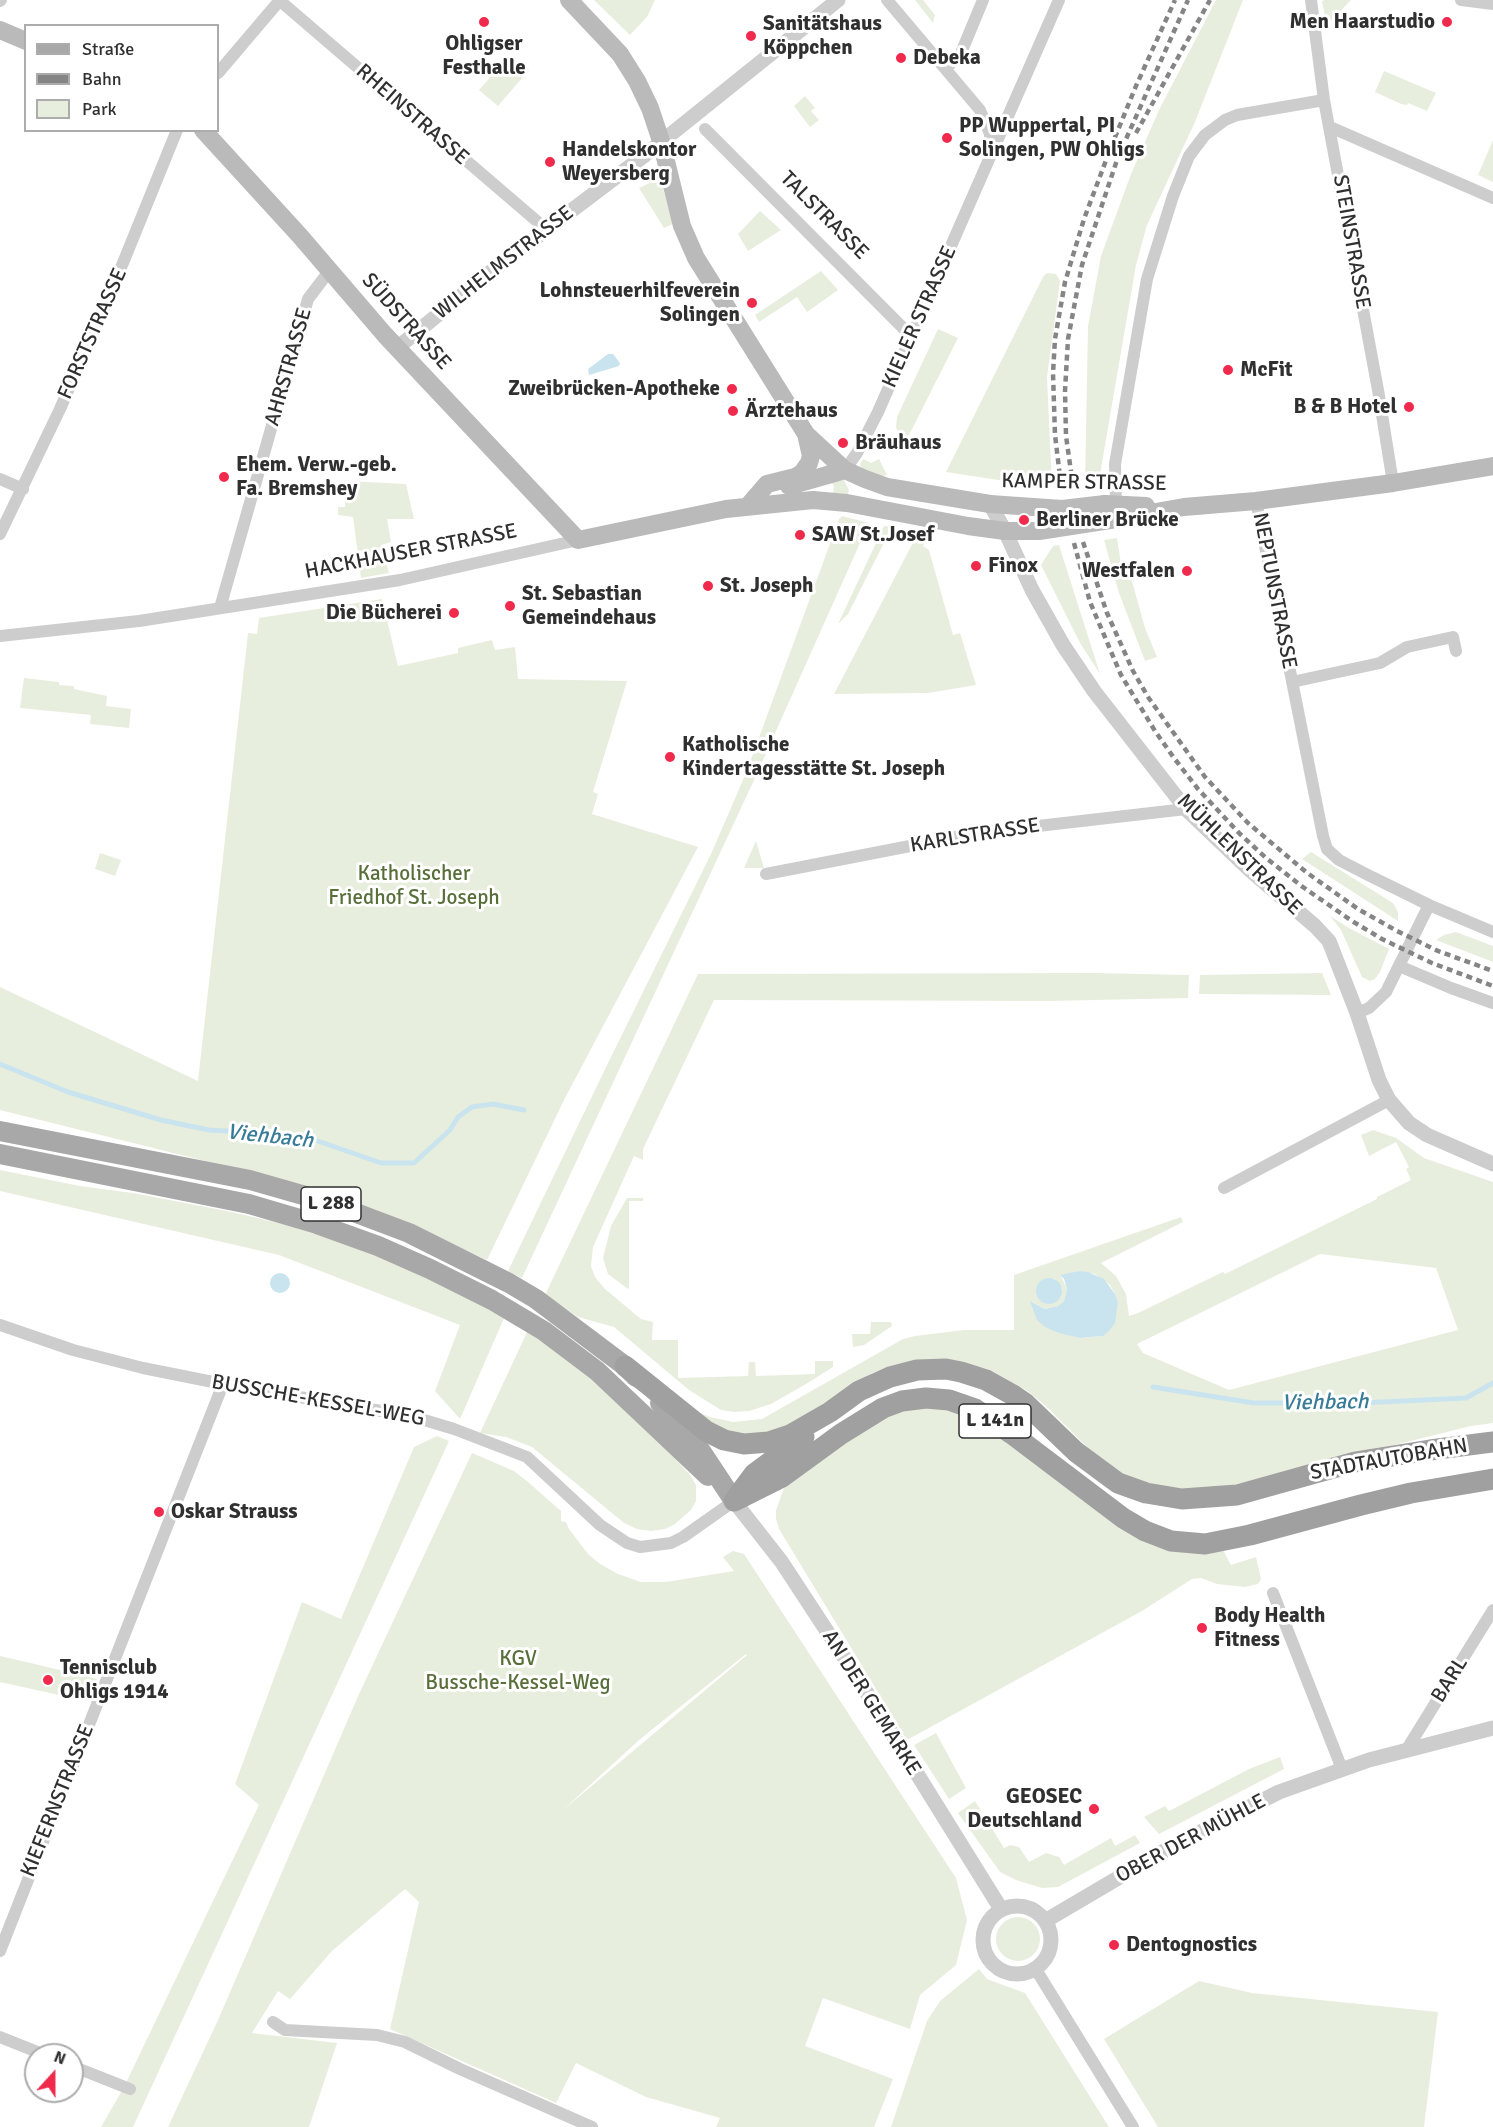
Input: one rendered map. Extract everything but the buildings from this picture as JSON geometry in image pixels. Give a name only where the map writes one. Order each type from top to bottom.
[{"type":"highway","name":"L 288","points":[[625,1366],[706,1431],[733,1443],[756,1444],[781,1439],[830,1412]]},
{"type":"highway","name":"STADTAUTOBAHN","points":[[830,1412],[872,1384],[901,1373],[932,1369],[961,1372],[986,1380],[1026,1404],[1076,1452],[1118,1483],[1164,1497],[1198,1499],[1245,1493],[1355,1462],[1430,1449],[1493,1442]]},
{"type":"highway","name":"STADTAUTOBAHN","points":[[734,1501],[782,1477],[841,1434],[883,1408],[902,1401],[936,1399],[963,1404],[989,1417],[1123,1518],[1157,1537],[1172,1541],[1204,1544],[1257,1533],[1401,1496],[1493,1479]]},
{"type":"highway","points":[[734,1501],[754,1474],[804,1438],[830,1412]]},
{"type":"main road","points":[[569,0],[620,54],[645,99],[661,141],[681,226],[696,258],[806,435],[811,456],[802,473],[767,484],[753,500]]},
{"type":"main road","points":[[0,30],[24,40]]},
{"type":"main road","name":"SÜDSTRASSE","points":[[205,132],[397,348],[578,540]]},
{"type":"main road","name":"KAMPER STRASSE","points":[[806,435],[845,470],[887,487],[990,504],[1062,508],[1110,510],[1256,501],[1393,483],[1493,466]]},
{"type":"main road","points":[[753,500],[845,470]]},
{"type":"main road","name":"HACKHAUSER STRASSE","points":[[578,540],[753,500],[827,501]]},
{"type":"main road","name":"KAMPER STRASSE","points":[[827,501],[1005,531],[1039,531],[1110,510]]},
{"type":"main road","name":"L 288","points":[[0,1131],[250,1180],[327,1202],[409,1233],[509,1283],[536,1299],[625,1366],[691,1436],[734,1501]]},
{"type":"main road","name":"L 288","points":[[0,1154],[249,1204],[317,1224],[378,1246],[430,1269],[492,1300],[544,1331],[588,1364],[734,1501]]},
{"type":"street","points":[[219,72],[280,0]]},
{"type":"street","name":"RHEINSTRASSE","points":[[280,0],[546,229]]},
{"type":"street","name":"WILHELMSTRASSE","points":[[397,348],[838,0]]},
{"type":"street","name":"KIELER STRASSE","points":[[887,0],[980,110],[988,124],[992,145],[990,162]]},
{"type":"street","points":[[946,68],[961,53],[983,0]]},
{"type":"street","name":"KIELER STRASSE","points":[[845,470],[857,453],[878,412],[910,336],[990,162],[1059,0]]},
{"type":"street","name":"STEINSTRASSE","points":[[1311,0],[1324,100],[1393,483]]},
{"type":"street","points":[[1461,0],[1493,4]]},
{"type":"street","points":[[1110,510],[1115,464],[1148,279],[1173,196],[1189,156],[1205,135],[1225,120],[1324,100]]},
{"type":"street","points":[[1330,127],[1493,198]]},
{"type":"street","name":"TALSTRASSE","points":[[705,129],[910,336]]},
{"type":"street","name":"FORSTSTRASSE","points":[[0,534],[23,489],[119,275],[176,132]]},
{"type":"street","name":"AHRSTRASSE","points":[[220,608],[308,299],[330,270]]},
{"type":"street","points":[[0,478],[23,489]]},
{"type":"street","name":"NEPTUNSTRASSE","points":[[1256,501],[1323,836],[1328,849],[1340,860],[1429,904],[1493,932]]},
{"type":"street","points":[[990,504],[1005,531]]},
{"type":"street","name":"MÜHLENSTRASSE","points":[[1005,531],[1063,645],[1094,691],[1186,809],[1250,870],[1324,934],[1334,948],[1379,1080],[1389,1100],[1409,1123],[1426,1135],[1493,1164]]},
{"type":"street","name":"HACKHAUSER STRASSE","points":[[0,636],[120,623],[400,580],[578,540]]},
{"type":"street","name":"NEPTUNSTRASSE","points":[[1292,682],[1380,663],[1407,647],[1453,638],[1456,651]]},
{"type":"street","name":"KARLSTRASSE","points":[[766,874],[977,833],[1186,809]]},
{"type":"street","points":[[1357,1013],[1369,1008],[1386,992],[1429,904]]},
{"type":"street","points":[[1399,966],[1493,1003]]},
{"type":"street","points":[[1224,1188],[1389,1100]]},
{"type":"street","name":"BUSSCHE-KESSEL-WEG","points":[[0,1325],[73,1350],[113,1360],[223,1384],[411,1416],[514,1451],[538,1466],[567,1496],[615,1537],[627,1544],[640,1547],[671,1543],[734,1501]]},
{"type":"street","name":"KIEFERNSTRASSE","points":[[0,1951],[223,1384]]},
{"type":"street","name":"AN DER GEMARKE","points":[[734,1501],[781,1561],[1001,1909]]},
{"type":"street","points":[[1273,1593],[1342,1769]]},
{"type":"street","name":"BARL","points":[[1407,1749],[1493,1610]]},
{"type":"street","name":"OBER DER MÜHLE","points":[[1045,1921],[1169,1848],[1279,1792],[1407,1749],[1493,1728]]},
{"type":"street","points":[[1025,1907],[1040,1915],[1045,1921],[1050,1933],[1050,1944],[1042,1963],[1035,1968],[1021,1974],[1012,1974],[995,1966],[987,1958],[983,1938],[985,1928],[989,1920],[1001,1909],[1025,1907]]},
{"type":"street","points":[[1035,1968],[1133,2127]]},
{"type":"street","points":[[273,2022],[285,2030],[376,2035],[405,2042],[460,2069],[592,2127]]},
{"type":"street","points":[[0,2037],[24,2047]]},
{"type":"street","points":[[84,2071],[130,2089]]},
{"type":"green space","points":[[594,0],[655,0],[647,17],[630,35]]},
{"type":"green space","points":[[915,0],[923,0],[935,15],[933,23]]},
{"type":"green space","points":[[1216,0],[1243,0],[1195,122],[1147,225],[1136,265],[1098,486],[1085,486],[1088,326],[1101,256],[1131,174],[1159,110]]},
{"type":"green space","points":[[1324,0],[1351,0],[1327,25],[1322,2]]},
{"type":"green space","points":[[509,56],[529,70],[498,106],[479,90]]},
{"type":"green space","points":[[1384,71],[1436,93],[1427,111],[1408,103],[1407,105],[1401,104],[1375,92]]},
{"type":"green space","points":[[805,96],[815,108],[811,111],[819,120],[810,127],[794,106]]},
{"type":"green space","points":[[1493,140],[1493,182],[1478,175]]},
{"type":"green space","points":[[660,178],[673,224],[664,228],[639,188]]},
{"type":"green space","points":[[760,211],[781,230],[748,251],[738,234]]},
{"type":"green space","points":[[821,271],[838,290],[807,312],[797,297],[759,322],[755,315]]},
{"type":"green space","points":[[1047,273],[1056,274],[1060,281],[1047,377],[1052,485],[946,472],[1043,277]]},
{"type":"green space","points":[[938,329],[958,338],[902,449],[896,427],[897,417]]},
{"type":"green space","points":[[863,459],[871,463],[879,459],[887,475],[882,476],[862,469],[860,464]]},
{"type":"green space","points":[[844,480],[849,490],[848,494],[833,493],[834,486],[831,482]]},
{"type":"green space","points":[[346,481],[406,484],[414,519],[387,519],[391,542],[381,545],[389,573],[361,578],[353,517],[338,515],[338,507],[345,507]]},
{"type":"green space","points":[[842,516],[869,523],[755,778],[522,1278],[508,1271],[711,854],[746,773]]},
{"type":"green space","points":[[884,526],[892,527],[848,614],[838,624]]},
{"type":"green space","points":[[918,533],[928,535],[923,546],[929,550],[953,635],[960,633],[976,685],[928,693],[834,694]]},
{"type":"green space","points":[[1117,538],[1121,564],[1127,563],[1145,628],[1157,657],[1145,661],[1119,593],[1104,540]]},
{"type":"green space","points":[[1059,545],[1100,674],[1080,643],[1041,565],[1053,546]]},
{"type":"green space","name":"Katholischer Friedhof St. Joseph","points":[[382,599],[398,666],[458,653],[458,648],[492,640],[495,650],[515,647],[518,679],[627,681],[593,792],[598,794],[592,814],[698,847],[565,1098],[487,1260],[379,1211],[286,1181],[0,1110],[0,987],[198,1081],[248,633],[257,634],[259,618]]},
{"type":"green space","points":[[24,678],[59,682],[59,685],[74,686],[74,689],[107,696],[106,706],[131,709],[129,728],[90,724],[91,715],[20,708]]},
{"type":"green space","points":[[756,841],[764,868],[744,868]]},
{"type":"green space","points":[[1311,852],[1393,903],[1398,912],[1398,921],[1302,859]]},
{"type":"green space","points":[[100,853],[121,860],[115,876],[95,869]]},
{"type":"green space","points":[[1330,916],[1389,949],[1375,979],[1370,981],[1362,977],[1341,930]]},
{"type":"green space","points":[[1456,932],[1493,946],[1493,962],[1436,940]]},
{"type":"green space","points":[[1094,973],[1189,975],[1188,998],[1050,1001],[714,1000],[643,1149],[643,1160],[634,1156],[593,1247],[591,1266],[595,1277],[605,1289],[641,1319],[653,1322],[652,1340],[678,1340],[678,1378],[748,1376],[749,1362],[755,1362],[756,1376],[815,1374],[815,1361],[833,1361],[833,1367],[806,1384],[771,1404],[749,1411],[721,1410],[689,1390],[614,1327],[578,1317],[545,1295],[698,974]]},
{"type":"green space","points":[[1322,973],[1331,995],[1199,994],[1200,975]]},
{"type":"green space","points":[[1373,1130],[1396,1138],[1424,1158],[1493,1182],[1493,1423],[1471,1426],[1234,1485],[1186,1491],[1156,1486],[1126,1476],[1089,1449],[1046,1406],[1026,1390],[992,1371],[954,1360],[917,1360],[893,1365],[872,1373],[781,1431],[763,1436],[728,1433],[690,1409],[710,1417],[733,1422],[762,1419],[903,1339],[964,1330],[1014,1330],[1014,1275],[1181,1217],[1183,1222],[1101,1263],[1116,1276],[1126,1294],[1129,1316],[1138,1313],[1223,1272],[1225,1274],[1411,1180],[1406,1169],[1409,1167],[1396,1142],[1369,1156],[1361,1135]],"holes":[[[1320,1254],[1436,1268],[1458,1330],[1229,1390],[1143,1353],[1137,1344]],[[1079,1271],[1095,1274],[1110,1285],[1118,1302],[1103,1336],[1080,1338],[1031,1301],[1045,1309],[1058,1306],[1064,1301],[1067,1289],[1061,1276]],[[1054,1278],[1062,1288],[1061,1297],[1051,1304],[1042,1302]]]},
{"type":"green space","points":[[0,1170],[80,1186],[133,1193],[283,1224],[356,1246],[415,1270],[505,1316],[460,1419],[435,1391],[460,1325],[279,1255],[0,1191]]},
{"type":"green space","points":[[627,1198],[643,1198],[643,1201],[629,1201],[628,1289],[608,1274],[603,1258],[611,1226]]},
{"type":"green space","points":[[871,1322],[891,1322],[892,1326],[864,1345],[853,1347],[852,1334],[870,1334]]},
{"type":"green space","points":[[528,1330],[577,1365],[664,1446],[691,1476],[696,1485],[696,1501],[691,1510],[675,1524],[665,1529],[651,1531],[637,1529],[624,1523],[532,1447],[506,1437],[480,1433]]},
{"type":"green space","points":[[931,1405],[978,1419],[1135,1536],[1154,1546],[1173,1551],[1223,1550],[1231,1565],[1256,1557],[1261,1579],[1258,1584],[1245,1587],[1217,1584],[1201,1578],[1192,1579],[1142,1611],[907,1740],[779,1529],[776,1510],[784,1488],[855,1433],[894,1412]]},
{"type":"green space","points":[[437,1436],[449,1441],[133,2127],[101,2127],[124,2087],[259,1805],[235,1784],[302,1602],[341,1619],[414,1447]]},
{"type":"green space","name":"KGV Bussche-Kessel-Weg","points":[[472,1453],[514,1471],[528,1482],[561,1511],[561,1521],[566,1522],[588,1554],[618,1574],[641,1582],[666,1582],[734,1571],[723,1557],[733,1551],[744,1554],[956,1878],[967,1920],[956,1965],[920,1995],[910,2029],[823,1998],[805,2046],[893,2079],[874,2127],[716,2127],[720,2118],[646,2097],[576,2063],[556,2103],[390,2029],[419,1902],[405,1889],[332,1951],[290,1999],[278,1991],[252,2033],[337,2043],[309,2127],[168,2127],[218,2020],[359,1694]],"holes":[[[747,1655],[563,1810],[639,1740]]]},
{"type":"green space","name":"Tennisclub Ohligs 1914","points":[[0,1656],[97,1679],[86,1701],[0,1682]]},
{"type":"green space","points":[[936,1733],[966,1788],[949,1799],[914,1745]]},
{"type":"green space","points":[[1280,1757],[1284,1769],[1159,1834],[1144,1817],[1165,1806],[1169,1811],[1249,1769]]},
{"type":"green space","points":[[975,1801],[1004,1848],[1010,1845],[1019,1847],[1029,1862],[1046,1853],[1059,1857],[1064,1865],[1111,1838],[1115,1846],[1135,1835],[1140,1843],[1058,1887],[1042,1888],[1000,1872],[958,1813]]},
{"type":"green space","points":[[1018,1917],[1034,1923],[1040,1939],[1034,1955],[1018,1961],[1002,1955],[996,1939],[1002,1923]]},
{"type":"green space","points":[[979,1969],[987,1979],[1025,1993],[1109,2127],[891,2127],[927,2021],[940,2001]]},
{"type":"green space","points":[[1199,1981],[1252,1993],[1438,2012],[1424,2127],[1158,2127],[1104,2039]]},
{"type":"water","points":[[608,354],[613,354],[620,363],[619,366],[589,375],[588,369]]},
{"type":"water","points":[[1079,1271],[1104,1279],[1118,1302],[1115,1323],[1103,1336],[1080,1338],[1059,1333],[1045,1327],[1035,1315],[1030,1301],[1045,1309],[1058,1306],[1064,1301],[1067,1289],[1060,1275]]},
{"type":"water","points":[[280,1273],[287,1276],[290,1283],[287,1290],[280,1293],[273,1290],[270,1283],[273,1276]]},
{"type":"water","points":[[1049,1278],[1058,1282],[1062,1291],[1058,1300],[1049,1304],[1040,1300],[1036,1291],[1040,1282]]},
{"type":"waterway","name":"Viehbach","points":[[0,1064],[68,1092],[161,1120],[209,1130],[278,1134],[315,1140],[381,1163],[414,1163],[450,1130],[458,1117],[472,1107],[493,1104],[524,1110]]},
{"type":"waterway","name":"Viehbach","points":[[1153,1387],[1254,1403],[1361,1403],[1466,1398],[1493,1383]]},
{"type":"railway","points":[[1061,485],[1055,435],[1053,373],[1055,339],[1065,282],[1084,219],[1111,147],[1175,0]]},
{"type":"railway","points":[[1073,486],[1066,436],[1065,391],[1068,339],[1082,265],[1118,157],[1188,0]]},
{"type":"railway","points":[[1136,133],[1210,0]]},
{"type":"railway","points":[[1083,542],[1107,613],[1133,671],[1148,697],[1205,777],[1248,823],[1306,872],[1358,909],[1438,951],[1493,971]]},
{"type":"railway","points":[[1074,543],[1090,602],[1121,675],[1174,758],[1198,789],[1239,833],[1300,885],[1352,921],[1382,939],[1432,963],[1493,986]]},
{"type":"place","name":"Ohligser Festhalle","points":[[484,22]]},
{"type":"place","name":"Men Haarstudio","points":[[1447,22]]},
{"type":"place","name":"Sanitätshaus Köppchen","points":[[751,36]]},
{"type":"place","name":"Debeka","points":[[901,58]]},
{"type":"place","name":"PP Wuppertal, PI Solingen, PW Ohligs","points":[[947,138]]},
{"type":"place","name":"Handelskontor Weyersberg","points":[[550,162]]},
{"type":"place","name":"Lohnsteuerhilfeverein Solingen","points":[[752,303]]},
{"type":"place","name":"McFit","points":[[1228,370]]},
{"type":"place","name":"Zweibrücken-Apotheke","points":[[732,389]]},
{"type":"place","name":"B & B Hotel","points":[[1409,407]]},
{"type":"place","name":"Ärztehaus","points":[[733,411]]},
{"type":"place","name":"Bräuhaus","points":[[843,443]]},
{"type":"place","name":"Ehem. Verw.-geb. Fa. Bremshey","points":[[224,477]]},
{"type":"place","name":"Berliner Brücke","points":[[1024,520]]},
{"type":"place","name":"SAW St.Josef","points":[[800,535]]},
{"type":"place","name":"Finox","points":[[976,566]]},
{"type":"place","name":"Westfalen","points":[[1187,571]]},
{"type":"place","name":"St. Joseph","points":[[708,586]]},
{"type":"place","name":"St. Sebastian Gemeindehaus","points":[[510,606]]},
{"type":"place","name":"Die Bücherei","points":[[454,613]]},
{"type":"place","name":"Katholische Kindertagesstätte St. Joseph","points":[[670,757]]},
{"type":"place","name":"Oskar Strauss","points":[[159,1512]]},
{"type":"place","name":"Body Health Fitness","points":[[1202,1628]]},
{"type":"place","name":"Tennisclub Ohligs 1914","points":[[48,1680]]},
{"type":"place","name":"GEOSEC Deutschland","points":[[1094,1809]]},
{"type":"place","name":"Dentognostics","points":[[1114,1945]]}]
